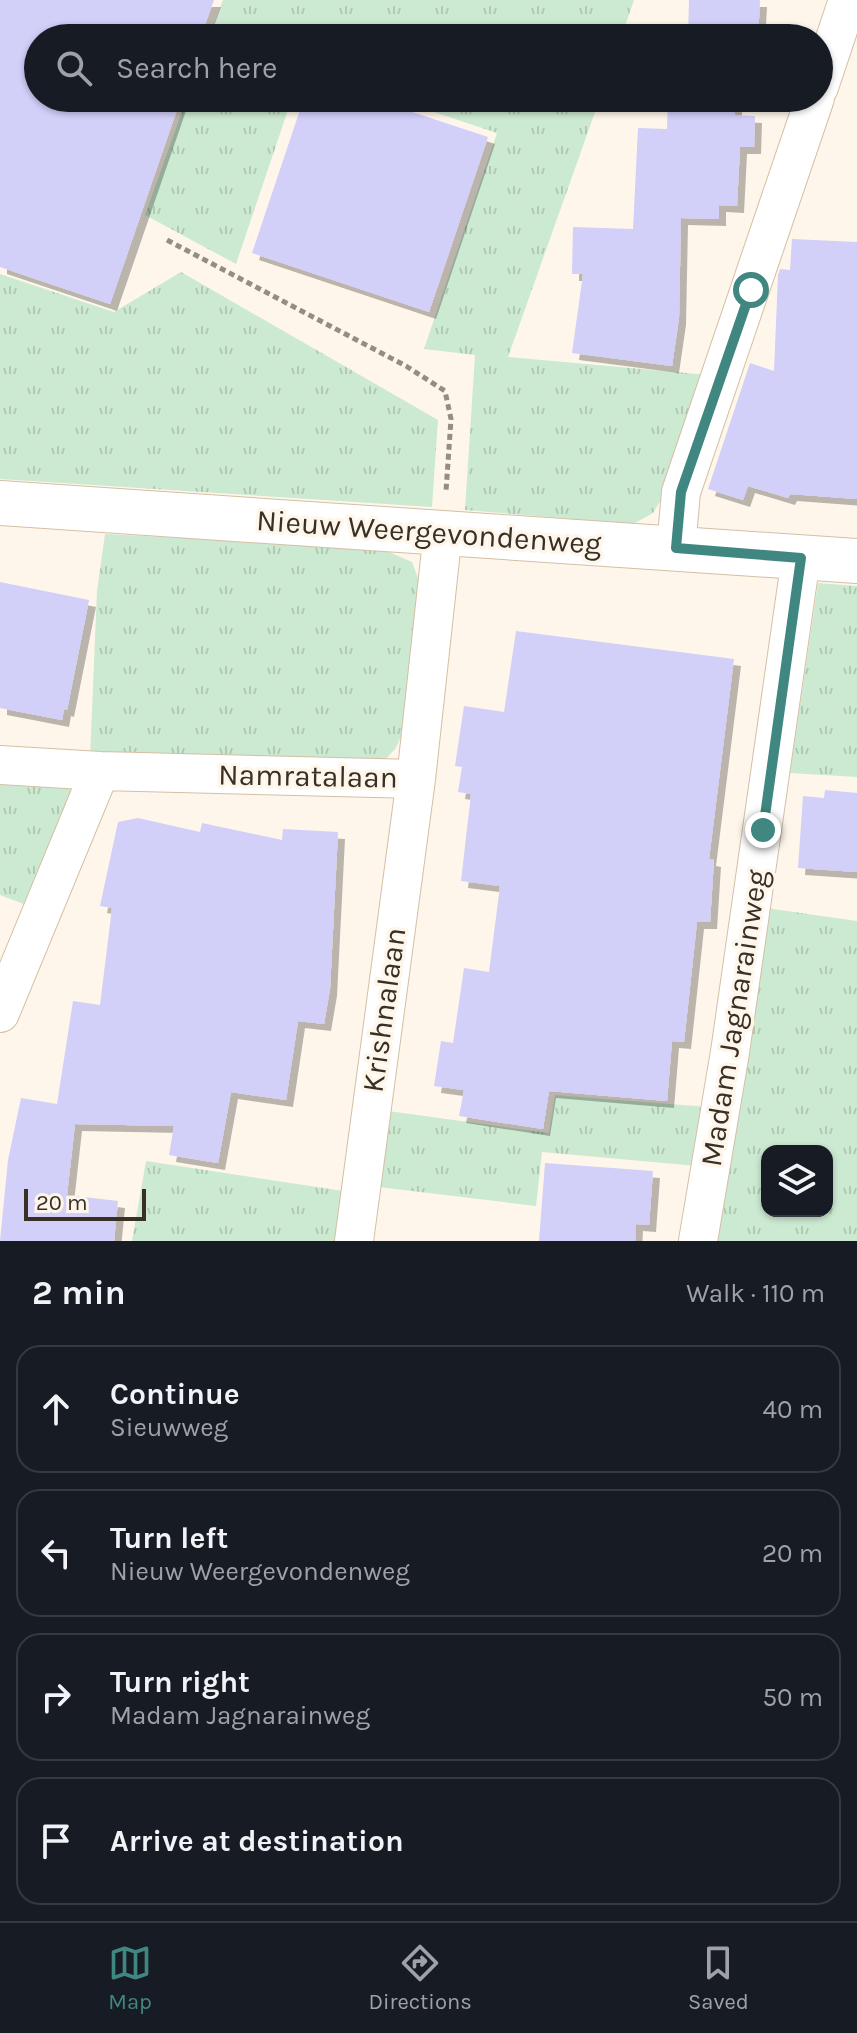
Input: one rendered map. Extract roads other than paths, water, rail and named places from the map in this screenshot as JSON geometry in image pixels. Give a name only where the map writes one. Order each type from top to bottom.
[{"type":"street","points":[[833,45],[848,0]]},
{"type":"street","points":[[676,548],[681,492],[810,112]]},
{"type":"street","name":"Nieuw Weergevondenweg","points":[[0,503],[857,561]]},
{"type":"street","name":"Namratalaan","points":[[0,765],[100,771],[416,779],[443,532]]},
{"type":"street","name":"Madam Jagnarainweg","points":[[698,1241],[730,1052],[801,558]]},
{"type":"street","points":[[0,1013],[100,771]]},
{"type":"street","name":"Krishnalaan","points":[[354,1241],[416,779]]}]
